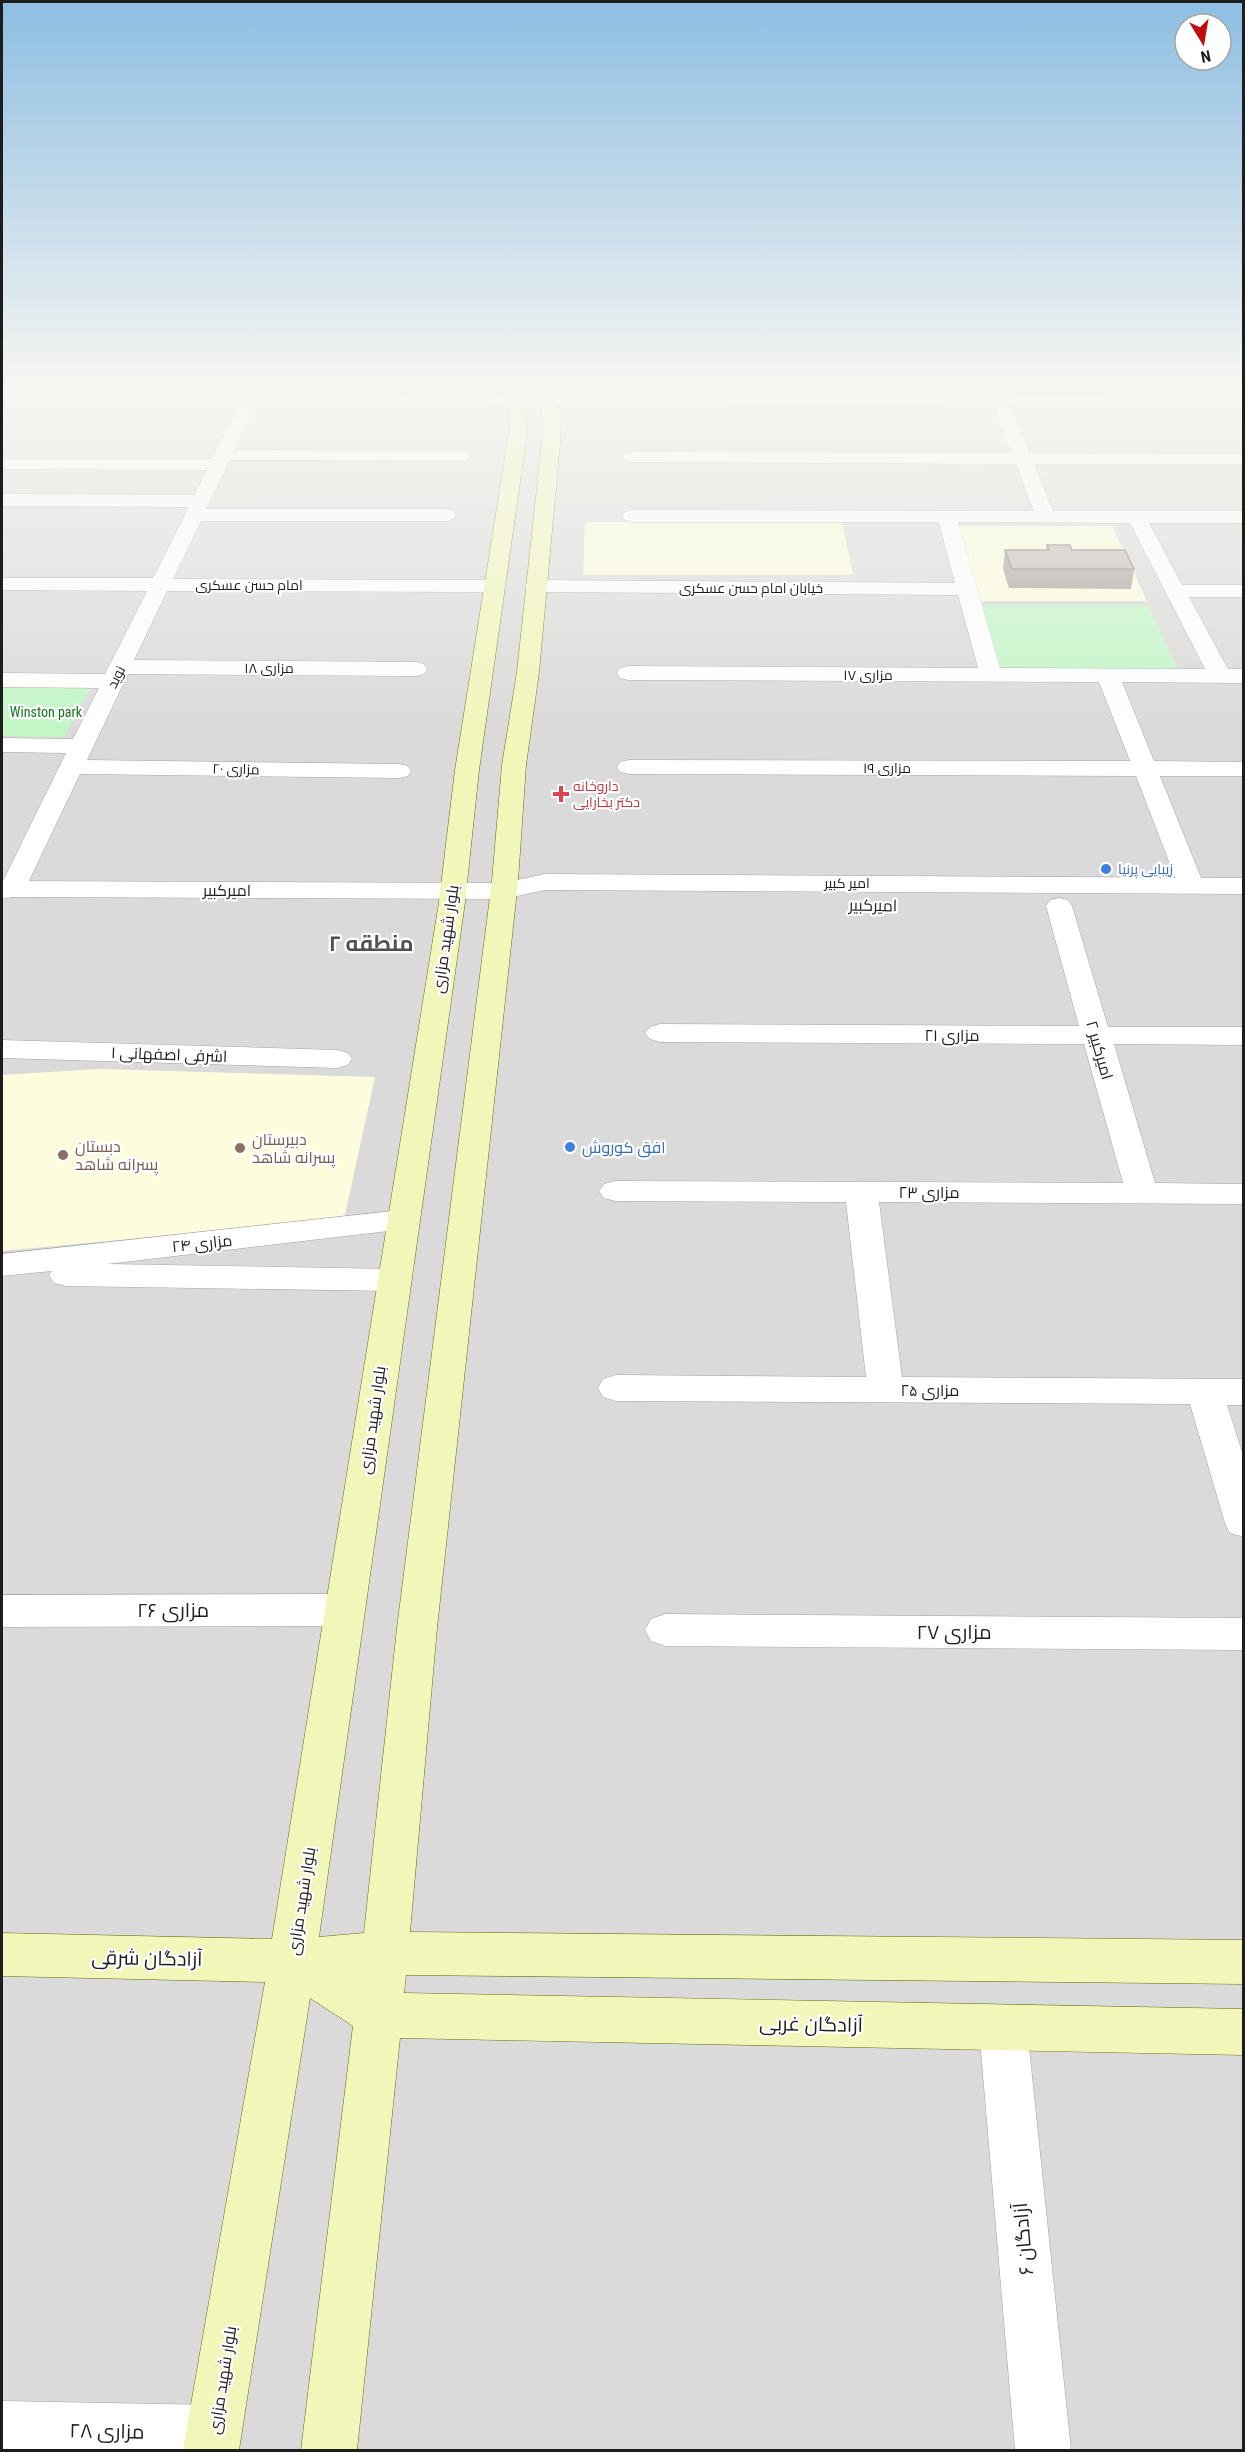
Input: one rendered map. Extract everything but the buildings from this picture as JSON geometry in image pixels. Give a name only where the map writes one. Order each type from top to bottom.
[{"type":"main road","points":[[329,2451],[385,1953],[417,1628],[504,891],[514,765],[528,672],[545,505],[508,506]]},
{"type":"main road","name":"بلوار شهید مزاری","points":[[212,2442],[291,1962],[508,506]]},
{"type":"main road","points":[[385,1953],[1244,1962]]},
{"type":"main road","name":"آزادگان شرقی","points":[[2,1954],[291,1962],[385,1953]]},
{"type":"main road","name":"آزادگان شرقی","points":[[291,1962],[378,2015]]},
{"type":"main road","name":"آزادگان غربی","points":[[378,2015],[1244,2032]]},
{"type":"street","points":[[111,504],[446,515]]},
{"type":"street","name":"نوید","points":[[5,889],[78,756],[201,504]]},
{"type":"street","points":[[1041,504],[1046,518]]},
{"type":"street","points":[[632,516],[1244,517]]},
{"type":"street","points":[[947,517],[991,675]]},
{"type":"street","points":[[1137,518],[1220,676]]},
{"type":"street","name":"امام حسن عسکری","points":[[2,584],[496,586]]},
{"type":"street","name":"خیابان امام حسن عسکری","points":[[536,586],[967,589]]},
{"type":"street","points":[[1175,591],[1244,591]]},
{"type":"street","name":"مزاری ۱۸","points":[[2,680],[118,674],[416,669]]},
{"type":"street","name":"مزاری ۱۷","points":[[628,673],[1244,676]]},
{"type":"street","points":[[1108,676],[1191,885]]},
{"type":"street","name":"مزاری ۲۰","points":[[2,745],[78,756],[399,771]]},
{"type":"street","name":"مزاری ۱۹","points":[[629,767],[1244,769]]},
{"type":"street","name":"امیر کبیر","points":[[452,891],[504,891],[545,882],[1244,886]]},
{"type":"street","name":"امیرکبیر","points":[[5,889],[452,891]]},
{"type":"street","name":"امیرکبیر","points":[[504,891],[538,902],[1244,908]]},
{"type":"street","name":"امیرکبیر ۲","points":[[1059,906],[1142,1194]]},
{"type":"street","name":"مزاری ۲۱","points":[[660,1033],[1244,1036]]},
{"type":"street","name":"اشرفی اصفهانی ۱","points":[[2,1049],[337,1059]]},
{"type":"street","name":"مزاری ۲۳","points":[[615,1191],[1244,1194]]},
{"type":"street","points":[[861,1192],[886,1390]]},
{"type":"street","name":"مزاری ۲۴","points":[[2,1265],[402,1221]]},
{"type":"street","points":[[2,1273],[393,1280]]},
{"type":"street","name":"مزاری ۲۵","points":[[616,1388],[1244,1392]]},
{"type":"street","points":[[1205,1392],[1244,1523]]},
{"type":"street","name":"مزاری ۲۶","points":[[2,1611],[344,1610]]},
{"type":"street","name":"مزاری ۲۷","points":[[665,1630],[1244,1634]]},
{"type":"street","name":"آزادگان ۶","points":[[1004,2028],[1043,2451]]},
{"type":"street","name":"مزاری ۲۸","points":[[2,2429],[212,2442]]},
{"type":"shaded area","points":[[2,504],[1243,504],[1243,2450],[2,2450]]},
{"type":"shaded area","points":[[585,522],[842,522],[853,575],[583,575]]},
{"type":"shaded area","points":[[955,526],[1112,526],[1147,601],[978,601]]},
{"type":"shaded area","name":"دبیرستان پسرانه شاهد","points":[[99,1069],[375,1077],[344,1219],[2,1251],[2,1075]]},
{"type":"green space","points":[[980,605],[1148,605],[1178,671],[1000,670]]},
{"type":"green space","name":"Winston park","points":[[2,686],[91,687],[64,737],[2,736]]},
{"type":"place","name":"داروخانه دکتر بخارایی","points":[[561,794]]},
{"type":"place","name":"زیبایی پرنیا","points":[[1106,869]]},
{"type":"place","name":"افق کوروش","points":[[570,1147]]},
{"type":"place","name":"دبیرستان پسرانه شاهد","points":[[240,1148]]},
{"type":"place","name":"دبستان پسرانه شاهد","points":[[63,1155]]},
{"type":"district","name":"منطقه ۲","points":[[371,943]]}]
